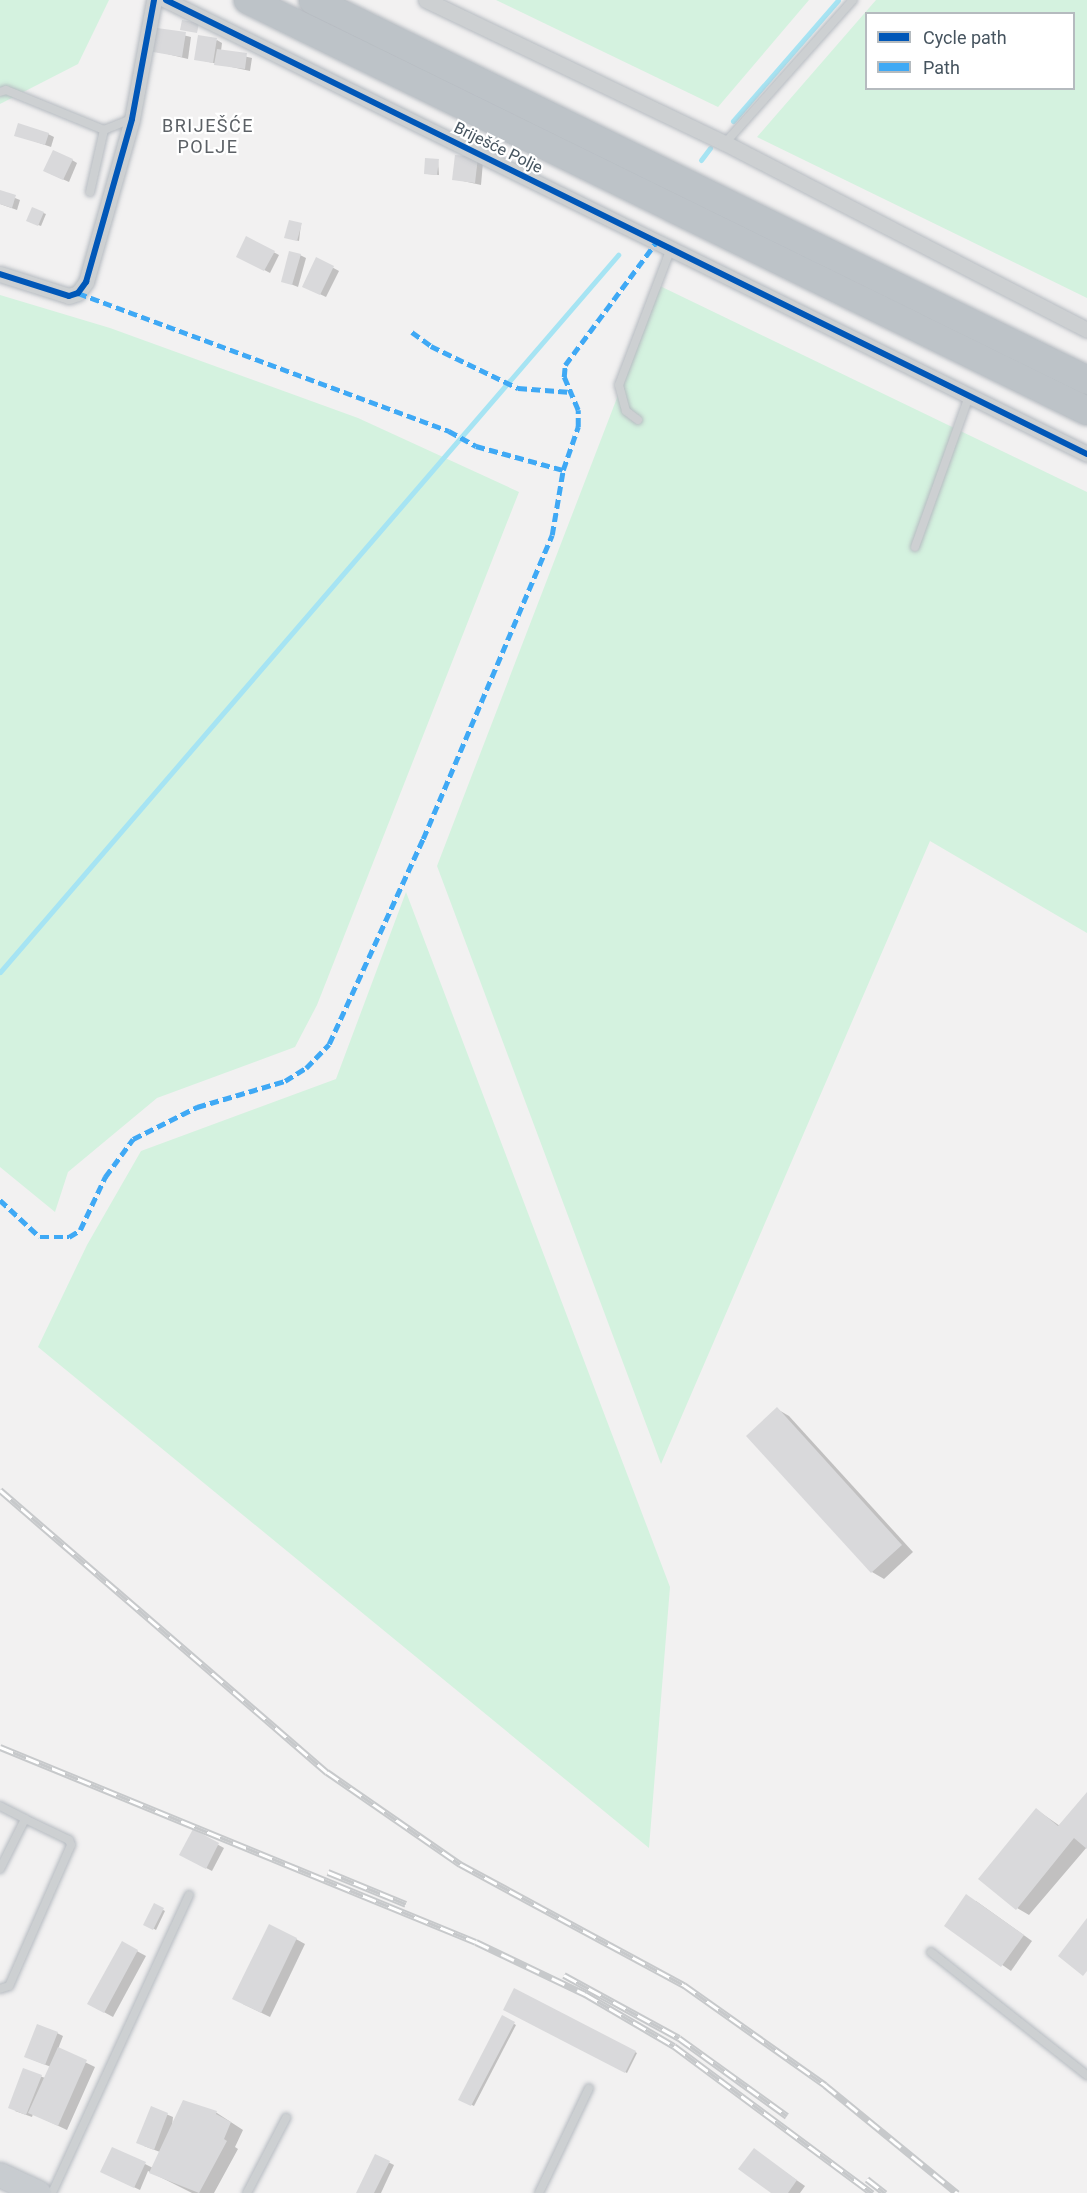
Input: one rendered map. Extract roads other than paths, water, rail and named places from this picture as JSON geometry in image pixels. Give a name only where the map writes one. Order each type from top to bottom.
[{"type":"highway","points":[[248,0],[1087,411]]},
{"type":"highway","points":[[313,0],[1087,380]]},
{"type":"main road","points":[[0,2175],[39,2193]]},
{"type":"street","points":[[0,274],[69,296],[78,293],[89,274],[132,119],[154,0]]},
{"type":"street","name":"Briješće Polje","points":[[166,0],[1087,454]]},
{"type":"street","points":[[426,0],[725,143],[1087,330]]},
{"type":"lane","points":[[725,143],[853,0]]},
{"type":"lane","points":[[0,92],[6,90],[104,130],[132,119]]},
{"type":"lane","points":[[90,192],[104,130]]},
{"type":"lane","points":[[638,420],[626,411],[619,385],[671,248]]},
{"type":"lane","points":[[915,547],[969,396]]},
{"type":"lane","points":[[0,1806],[69,1840],[71,1845],[9,1986],[0,1989]]},
{"type":"lane","points":[[0,1869],[25,1819]]},
{"type":"lane","points":[[52,2193],[189,1895]]},
{"type":"lane","points":[[931,1952],[1087,2075]]},
{"type":"lane","points":[[539,2193],[589,2088]]},
{"type":"lane","points":[[247,2193],[286,2118]]},
{"type":"waterway","points":[[733,121],[838,0]]},
{"type":"waterway","points":[[701,160],[710,148]]},
{"type":"waterway","points":[[0,972],[618,255]]},
{"type":"railway","points":[[0,1490],[327,1772],[460,1864],[684,1985],[825,2085],[957,2193]]},
{"type":"railway","points":[[0,1747],[476,1942],[585,1994],[674,2046],[872,2193]]},
{"type":"railway","points":[[328,1872],[406,1904]]},
{"type":"railway","points":[[564,1975],[679,2038],[787,2116]]},
{"type":"railway","points":[[867,2179],[885,2193]]},
{"type":"district","name":"BRIJEŠĆE POLJE","points":[[208,137]]}]
